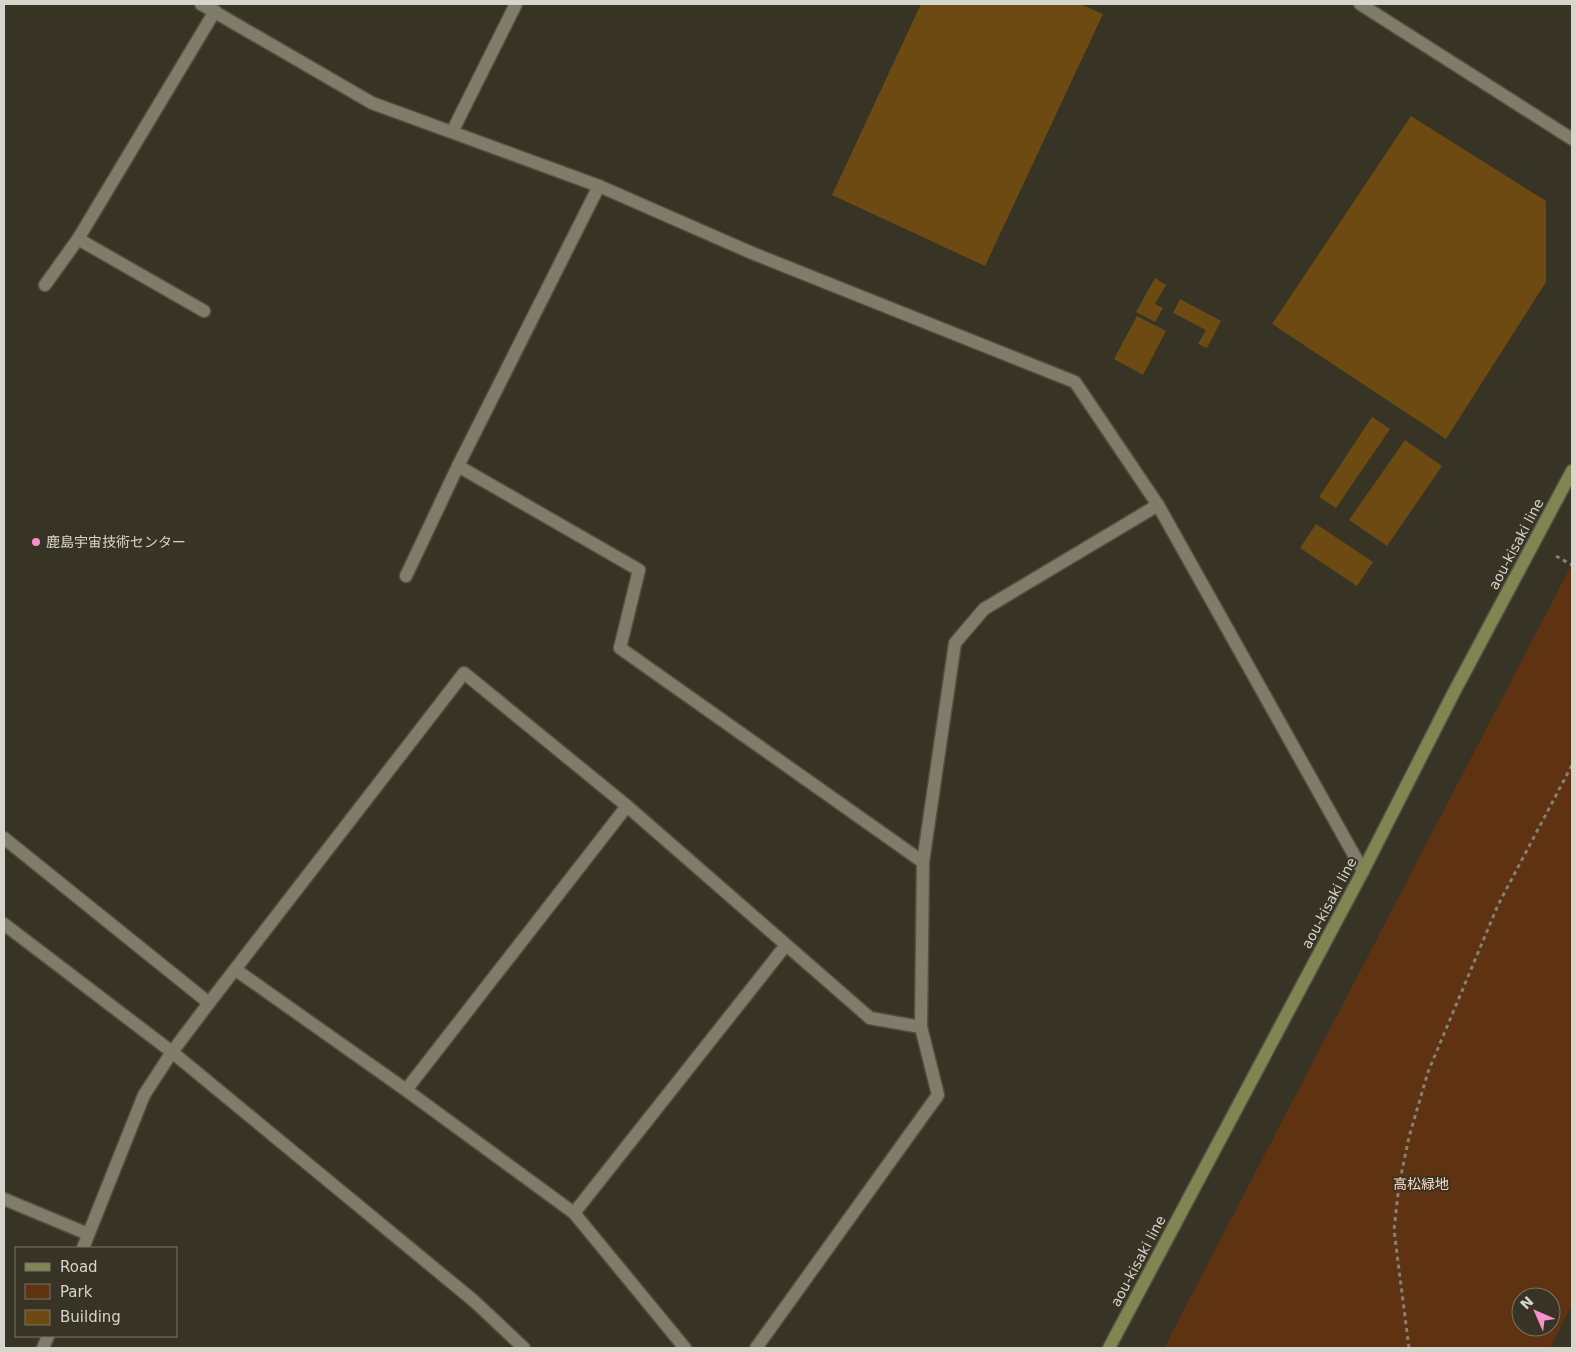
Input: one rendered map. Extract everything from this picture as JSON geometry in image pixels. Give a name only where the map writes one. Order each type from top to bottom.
[{"type":"main road","name":"aou-kisaki line","points":[[1109,1348],[1363,871],[1453,694],[1572,471]]},
{"type":"street","points":[[201,4],[372,103],[599,186],[752,253],[1075,382],[1158,505],[1363,871]]},
{"type":"street","points":[[452,132],[516,4]]},
{"type":"street","points":[[1360,4],[1572,139]]},
{"type":"street","points":[[45,285],[78,239],[214,11]]},
{"type":"street","points":[[406,576],[458,466],[599,186]]},
{"type":"street","points":[[78,239],[204,311]]},
{"type":"street","points":[[458,466],[639,570],[620,648],[923,862]]},
{"type":"street","points":[[756,1348],[938,1095],[921,1027],[923,862],[955,643],[984,609],[1158,505]]},
{"type":"street","points":[[83,1247],[144,1095],[172,1052],[464,673],[627,806],[870,1018],[921,1027]]},
{"type":"street","points":[[406,1090],[627,806]]},
{"type":"street","points":[[4,838],[209,1003]]},
{"type":"street","points":[[4,924],[172,1052],[474,1301],[524,1348]]},
{"type":"street","points":[[574,1213],[786,945]]},
{"type":"street","points":[[236,970],[406,1090],[574,1213],[685,1348]]},
{"type":"street","points":[[4,1199],[88,1234]]},
{"type":"path","points":[[1556,556],[1572,565]]},
{"type":"path","points":[[1409,1348],[1394,1230],[1399,1185],[1409,1137],[1428,1072],[1498,905],[1572,765]]},
{"type":"green space","name":"高松緑地","points":[[1572,564],[1572,1305],[1561,1326],[1561,1287],[1511,1287],[1511,1337],[1556,1337],[1550,1348],[1164,1348]]},
{"type":"building","points":[[921,4],[1080,4],[1103,14],[985,266],[832,195]]},
{"type":"building","points":[[1411,116],[1546,201],[1546,282],[1446,439],[1272,324]]},
{"type":"building","points":[[1155,278],[1166,285],[1155,304],[1163,308],[1155,322],[1136,312]]},
{"type":"building","points":[[1180,299],[1221,321],[1207,348],[1198,344],[1206,330],[1173,313]]},
{"type":"building","points":[[1137,316],[1166,331],[1143,375],[1114,359]]},
{"type":"building","points":[[1372,417],[1390,429],[1336,508],[1319,497]]},
{"type":"building","points":[[1405,440],[1442,466],[1387,546],[1349,520]]},
{"type":"building","points":[[1316,524],[1373,562],[1357,586],[1300,548]]},
{"type":"place","name":"鹿島宇宙技術センター","points":[[36,542]]}]
